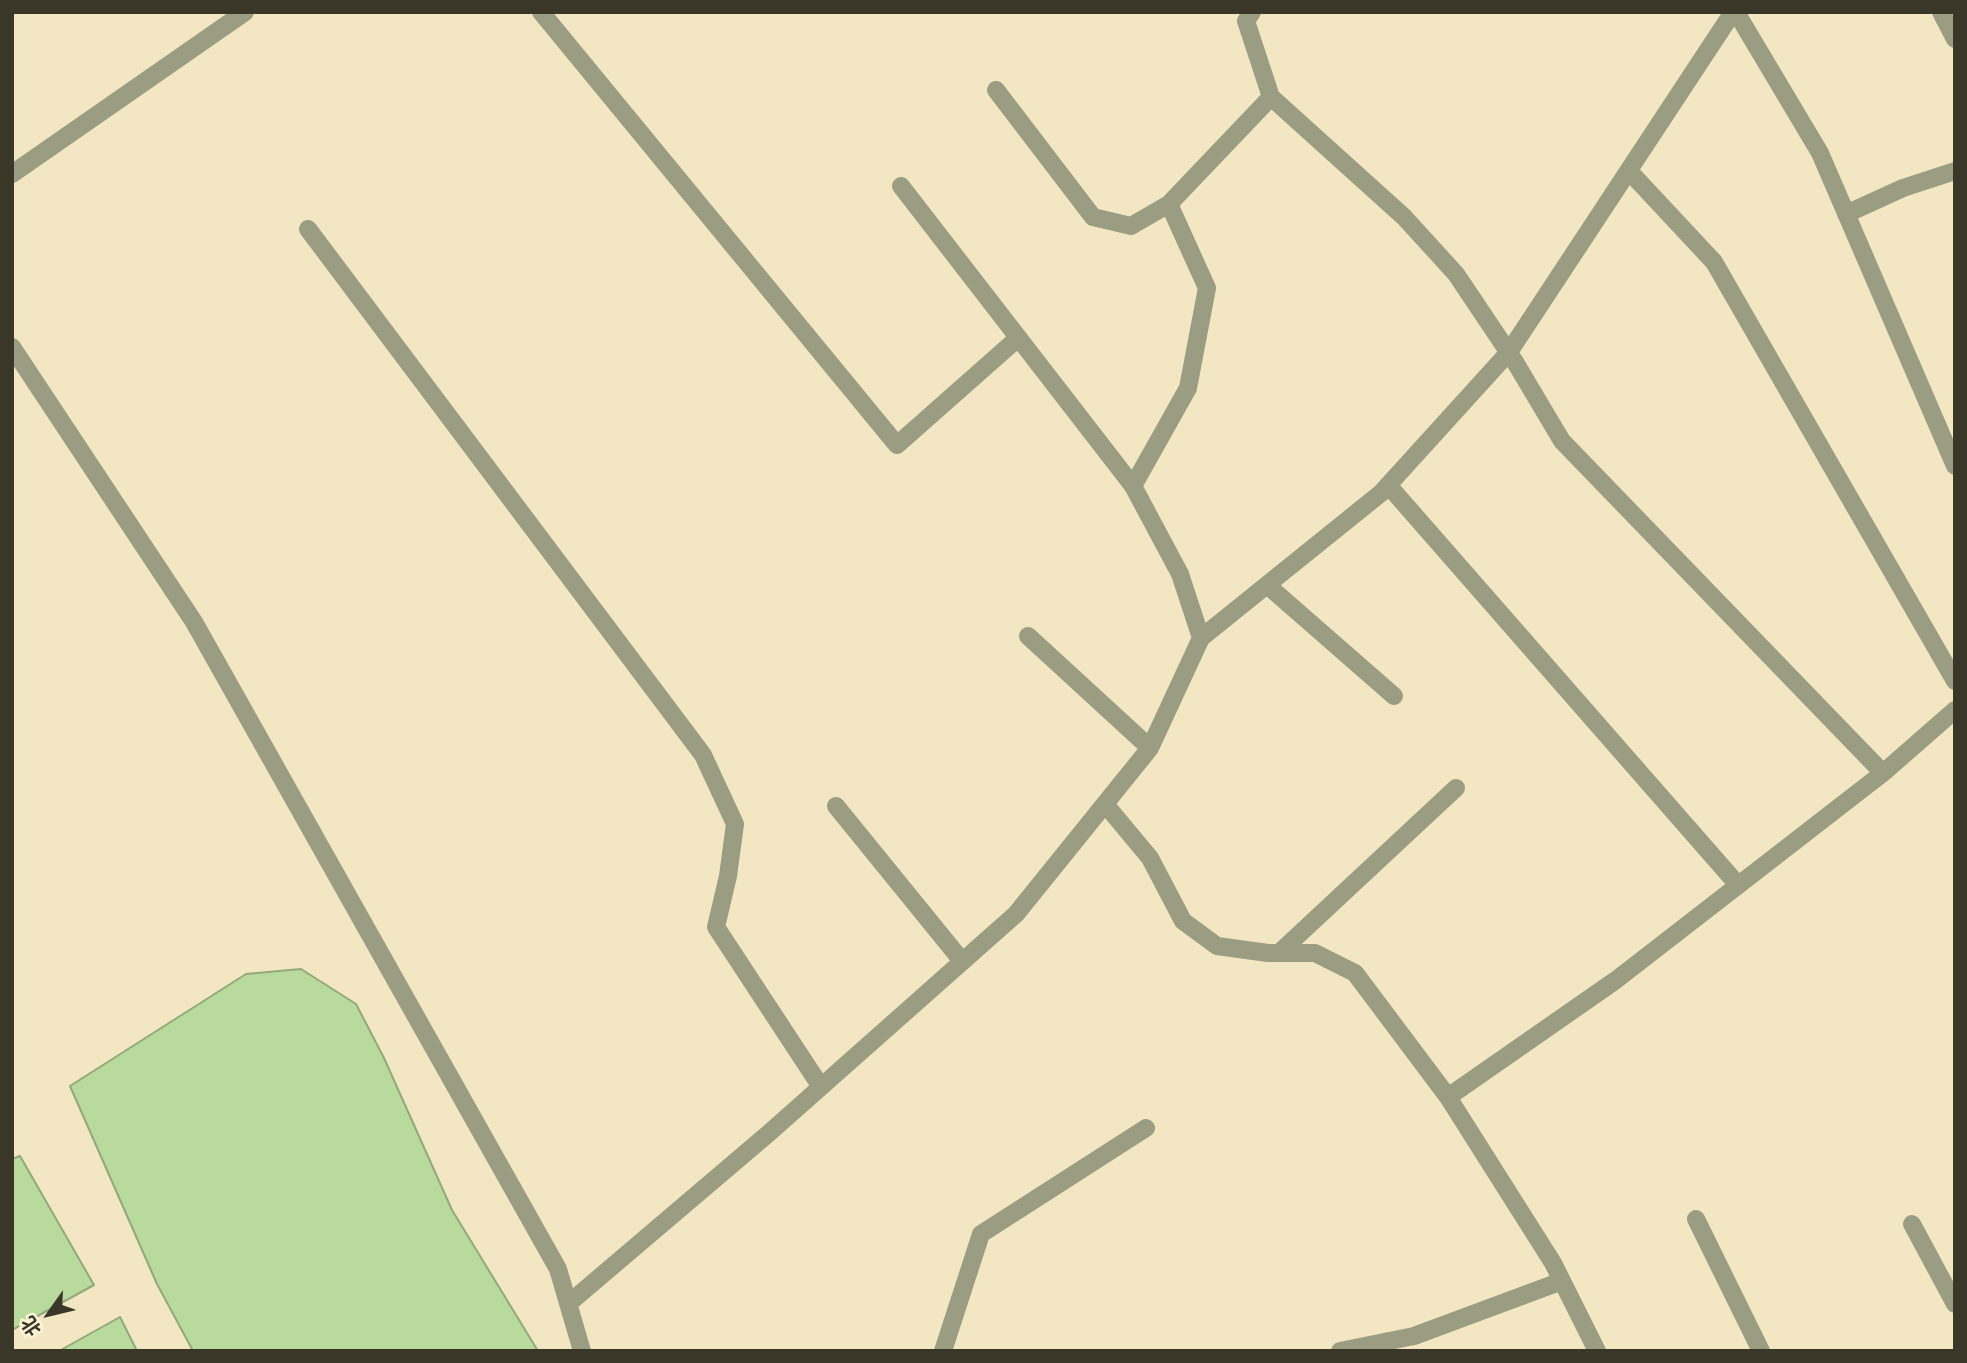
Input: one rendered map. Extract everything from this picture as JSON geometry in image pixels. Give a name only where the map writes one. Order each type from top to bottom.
[{"type":"street","points":[[12,174],[245,12]]},
{"type":"street","points":[[541,12],[897,445],[1018,338]]},
{"type":"street","points":[[1252,12],[1246,21],[1271,97],[1404,217],[1456,274],[1508,352],[1562,441],[1882,774]]},
{"type":"street","points":[[568,1304],[821,1087],[1016,914],[1150,748],[1201,638],[1381,493],[1508,352],[1735,12],[1820,153],[1955,466]]},
{"type":"street","points":[[1941,12],[1955,39]]},
{"type":"street","points":[[996,90],[1093,217],[1131,226],[1169,204],[1271,97]]},
{"type":"street","points":[[1629,171],[1714,262],[1955,681]]},
{"type":"street","points":[[1846,214],[1903,188],[1955,171]]},
{"type":"street","points":[[901,186],[1133,486],[1180,573],[1201,638]]},
{"type":"street","points":[[1133,486],[1188,388],[1207,288],[1169,204]]},
{"type":"street","points":[[308,229],[704,755],[735,824],[716,927],[821,1087]]},
{"type":"street","points":[[12,346],[194,622],[558,1269],[582,1351]]},
{"type":"street","points":[[1388,485],[1738,885]]},
{"type":"street","points":[[1267,585],[1394,696]]},
{"type":"street","points":[[1028,635],[1150,748]]},
{"type":"street","points":[[1448,1097],[1616,980],[1882,774],[1955,710]]},
{"type":"street","points":[[1279,953],[1456,788]]},
{"type":"street","points":[[1105,804],[1150,858],[1183,920],[1217,946],[1279,953],[1315,953],[1354,973],[1448,1097],[1553,1263],[1597,1351]]},
{"type":"street","points":[[836,806],[962,961]]},
{"type":"street","points":[[943,1351],[981,1234],[1146,1128]]},
{"type":"street","points":[[1696,1219],[1761,1351]]},
{"type":"street","points":[[1912,1224],[1955,1304]]},
{"type":"street","points":[[1340,1351],[1414,1336],[1562,1281]]},
{"type":"shaded area","points":[[301,969],[356,1004],[384,1058],[452,1210],[538,1351],[193,1351],[157,1284],[70,1086],[246,974]]},
{"type":"shaded area","points":[[20,1156],[94,1285],[12,1330],[12,1159]]},
{"type":"shaded area","points":[[120,1317],[137,1351],[59,1351]]}]
